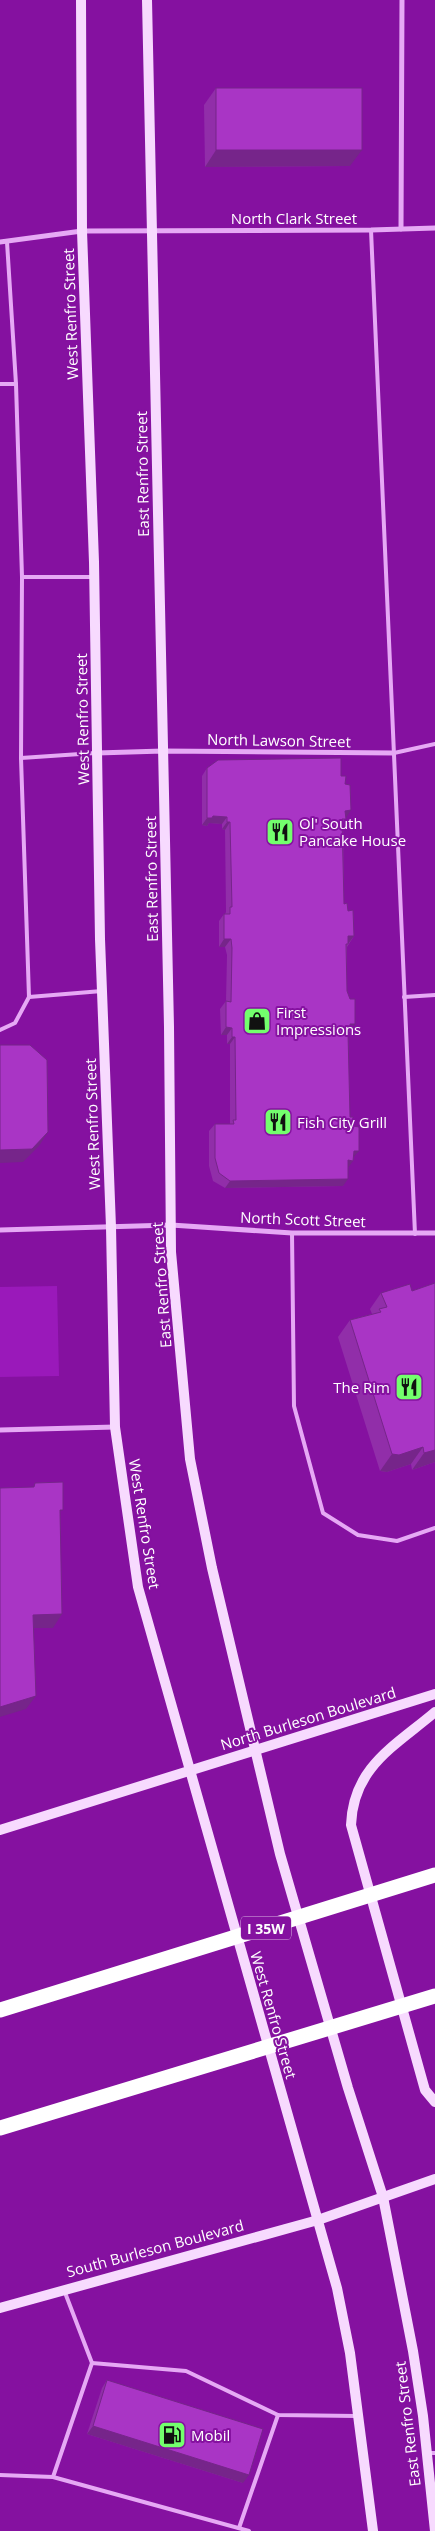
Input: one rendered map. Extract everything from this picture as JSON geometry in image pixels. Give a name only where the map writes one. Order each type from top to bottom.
[{"type":"highway","name":"I 35W","points":[[0,2010],[429,1877]]},
{"type":"highway","points":[[0,2128],[435,1996]]},
{"type":"main road","name":"West Renfro Street","points":[[82,0],[82,231],[94,577],[102,991],[111,1227],[115,1427],[138,1587],[318,2220]]},
{"type":"main road","name":"East Renfro Street","points":[[147,0],[163,751],[171,1252],[190,1459],[212,1568],[257,1750]]},
{"type":"main road","name":"North Burleson Boulevard","points":[[190,1771],[435,1694]]},
{"type":"main road","points":[[435,1712],[370,1766],[360,1782],[351,1805],[351,1825],[425,2090],[435,2102]]},
{"type":"main road","points":[[257,1750],[283,1864],[348,2088],[384,2197]]},
{"type":"main road","points":[[0,1830],[190,1771]]},
{"type":"main road","points":[[372,2531],[350,2353],[337,2288],[318,2220],[435,2179]]},
{"type":"main road","name":"East Renfro Street","points":[[384,2197],[431,2453],[434,2531]]},
{"type":"main road","name":"South Burleson Boulevard","points":[[0,2308],[64,2288],[318,2220]]},
{"type":"street","points":[[401,229],[402,0]]},
{"type":"street","name":"North Clark Street","points":[[0,242],[82,231],[153,232],[435,228]]},
{"type":"street","name":"North Lawson Street","points":[[97,753],[163,751],[394,754]]},
{"type":"street","name":"North Scott Street","points":[[0,1230],[171,1225],[292,1233],[435,1233]]},
{"type":"street","points":[[0,1430],[115,1427]]},
{"type":"lane","points":[[371,230],[415,1234]]},
{"type":"lane","points":[[0,1030],[15,1024],[29,997],[21,758],[22,577],[16,384],[7,242]]},
{"type":"lane","points":[[0,384],[16,384]]},
{"type":"lane","points":[[22,577],[94,577]]},
{"type":"lane","points":[[394,754],[435,744]]},
{"type":"lane","points":[[21,758],[97,753]]},
{"type":"lane","points":[[29,997],[102,991]]},
{"type":"lane","points":[[404,997],[435,995]]},
{"type":"lane","points":[[292,1233],[294,1406],[323,1513],[358,1535],[397,1541],[435,1528]]},
{"type":"lane","points":[[53,2476],[92,2363],[64,2288]]},
{"type":"lane","points":[[92,2363],[186,2370],[278,2415],[357,2416]]},
{"type":"lane","points":[[239,2528],[278,2415]]},
{"type":"lane","points":[[0,2475],[53,2476],[249,2531]]},
{"type":"shaded area","points":[[57,1286],[59,1376],[0,1377],[0,1287]]},
{"type":"building","points":[[216,88],[362,88],[362,150],[216,150]]},
{"type":"building","points":[[341,758],[341,776],[346,776],[345,784],[350,785],[351,810],[345,811],[346,819],[342,819],[344,904],[347,903],[348,911],[353,910],[354,936],[348,936],[348,944],[346,944],[347,991],[350,999],[355,999],[355,1024],[350,1024],[351,1032],[348,1033],[350,1117],[353,1117],[353,1126],[359,1127],[359,1151],[354,1151],[353,1161],[348,1160],[348,1179],[230,1181],[219,1173],[215,1158],[215,1124],[234,1124],[233,1120],[236,1120],[235,1037],[232,1037],[232,1028],[226,1027],[226,1001],[231,1002],[232,948],[231,939],[224,939],[224,914],[230,914],[230,907],[232,907],[230,822],[227,822],[227,817],[213,816],[212,818],[207,818],[207,768],[218,760]]},
{"type":"building","points":[[0,1045],[30,1045],[47,1060],[48,1132],[32,1149],[0,1150]]},
{"type":"building","points":[[435,1283],[435,1450],[424,1453],[423,1447],[399,1455],[392,1454],[350,1320],[381,1312],[379,1309],[387,1307],[381,1293],[410,1284],[412,1291]]},
{"type":"building","points":[[63,1482],[63,1510],[60,1510],[62,1614],[33,1615],[36,1696],[0,1707],[0,1488],[34,1487],[35,1483]]},
{"type":"building","name":"Mobil","points":[[107,2380],[263,2429],[249,2475],[93,2426]]},
{"type":"place","name":"Ol' South Pancake House","points":[[280,832]]},
{"type":"place","name":"First Impressions","points":[[257,1021]]},
{"type":"place","name":"Fish City Grill","points":[[278,1122]]},
{"type":"place","name":"The Rim","points":[[409,1387]]},
{"type":"place","name":"Mobil","points":[[172,2435]]}]
